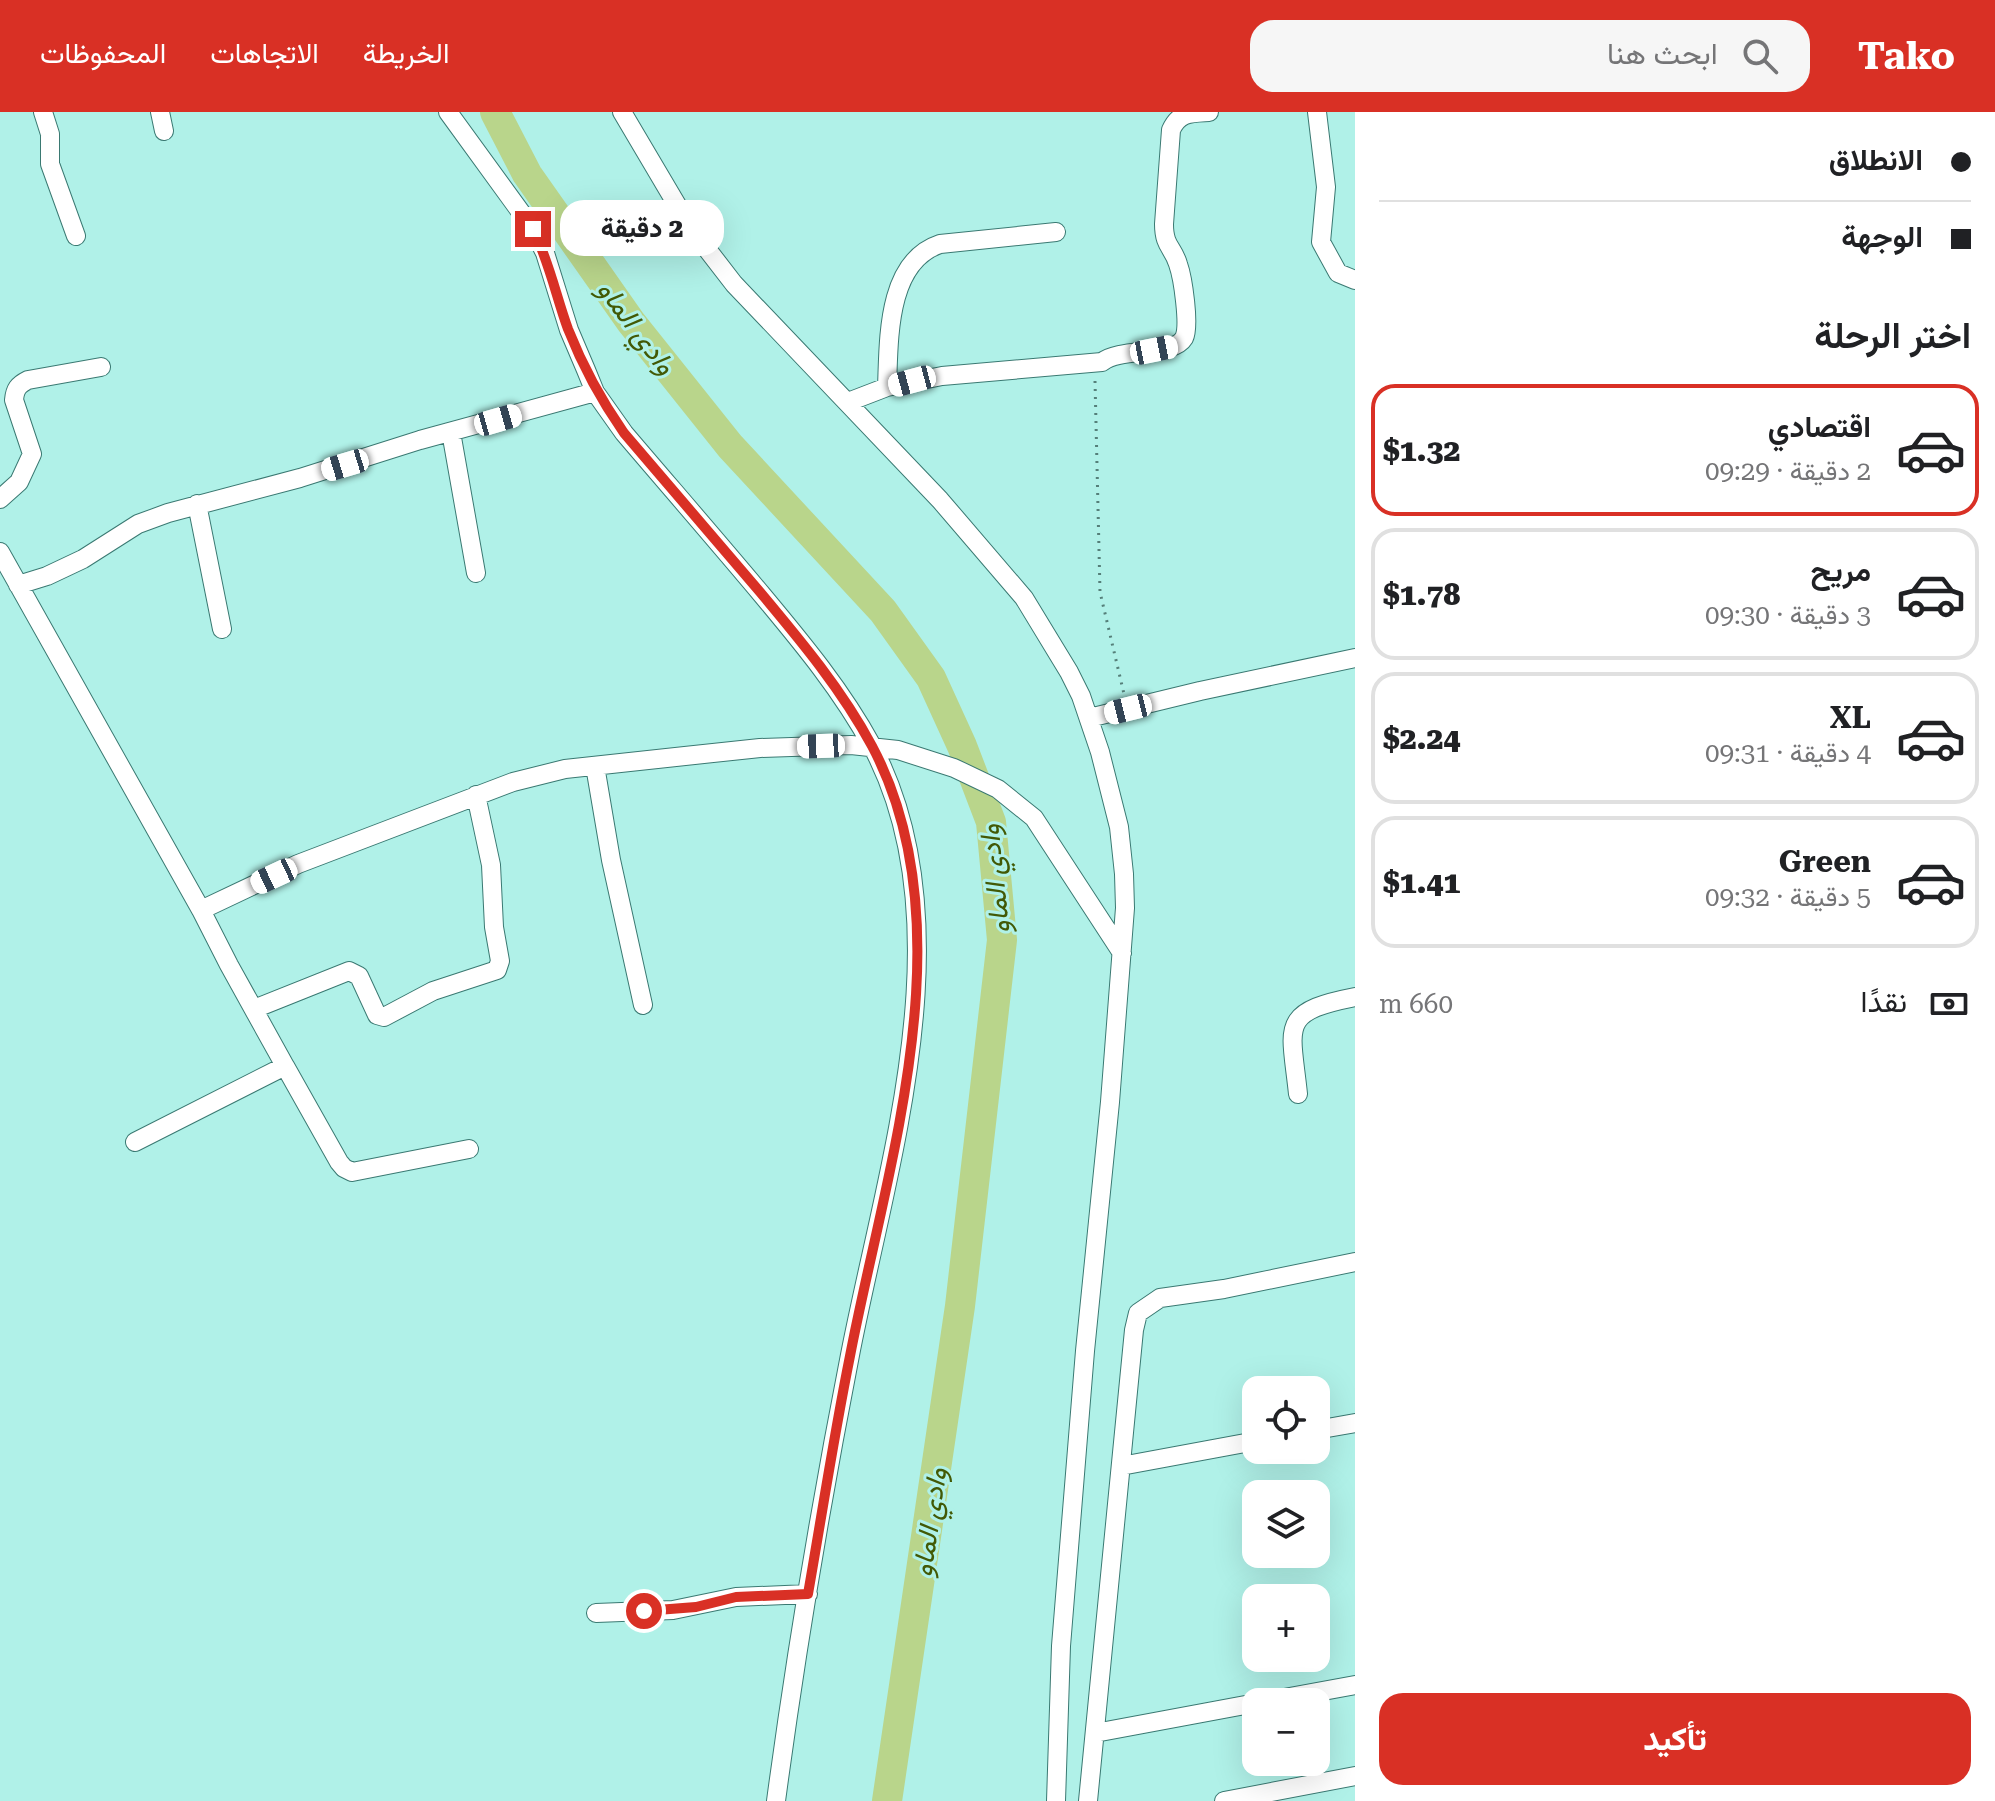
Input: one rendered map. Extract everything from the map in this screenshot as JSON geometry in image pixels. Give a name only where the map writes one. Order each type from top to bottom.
[{"type":"street","points":[[43,112],[50,134],[50,164],[76,236]]},
{"type":"street","points":[[160,112],[164,131]]},
{"type":"street","points":[[448,112],[533,229],[545,253],[569,330],[595,392],[624,433],[820,664],[872,747],[904,837],[914,897],[918,968],[912,1039],[902,1105],[850,1356],[776,1801]]},
{"type":"street","points":[[622,112],[675,203],[708,252],[759,313],[940,500],[1024,598],[1069,672],[1100,752],[1119,827],[1124,874],[1122,953],[1061,1646],[1056,1801]]},
{"type":"street","points":[[848,402],[887,387],[942,376],[1102,362],[1118,355],[1177,345],[1184,337],[1186,314],[1178,263],[1164,238],[1171,130],[1176,119],[1185,114],[1209,112]]},
{"type":"street","points":[[1317,112],[1326,187],[1321,242],[1338,273],[1355,280]]},
{"type":"street","points":[[887,387],[898,290],[916,257],[927,248],[940,244],[1056,232]]},
{"type":"street","points":[[0,499],[19,482],[32,454],[14,400],[19,384],[101,367]]},
{"type":"street","points":[[18,585],[83,559],[138,524],[197,504],[300,478],[595,392]]},
{"type":"street","points":[[451,432],[476,573]]},
{"type":"street","points":[[197,504],[222,629]]},
{"type":"street","points":[[0,552],[339,1162],[352,1172],[469,1149]]},
{"type":"street","points":[[1089,718],[1355,658]]},
{"type":"street","points":[[201,910],[298,864],[513,782],[565,769],[760,748],[851,745],[898,750],[954,768],[998,789],[1034,818],[1122,953]]},
{"type":"street","points":[[595,766],[628,943],[643,1005]]},
{"type":"street","points":[[254,1009],[349,971],[359,976],[377,1015],[384,1017],[433,991],[497,970],[500,961],[494,927],[492,874],[476,795]]},
{"type":"street","points":[[1298,1094],[1292,1035],[1295,1022],[1305,1011],[1355,997]]},
{"type":"street","points":[[135,1142],[285,1066]]},
{"type":"street","points":[[1088,1801],[1138,1313],[1160,1298],[1224,1289],[1355,1262]]},
{"type":"street","points":[[1330,1427],[1355,1423]]},
{"type":"street","points":[[1121,1466],[1242,1444]]},
{"type":"street","points":[[596,1613],[673,1610],[736,1597],[808,1594]]},
{"type":"street","points":[[1330,1690],[1355,1685]]},
{"type":"street","points":[[1095,1733],[1242,1706]]},
{"type":"street","points":[[1224,1801],[1249,1799],[1355,1776]]},
{"type":"path","points":[[1102,362],[1095,380],[1100,592],[1128,709]]},
{"type":"waterway","name":"وادي الماو","points":[[495,112],[527,174],[631,322],[730,446],[883,611],[931,678],[962,746],[991,822],[1002,940],[960,1306],[887,1801]]},
{"type":"route","points":[[533,229],[545,253],[569,330],[595,392],[624,433],[820,664],[872,747],[904,837],[914,897],[918,968],[902,1105],[850,1356],[808,1594],[736,1597],[696,1607],[644,1611]]}]
